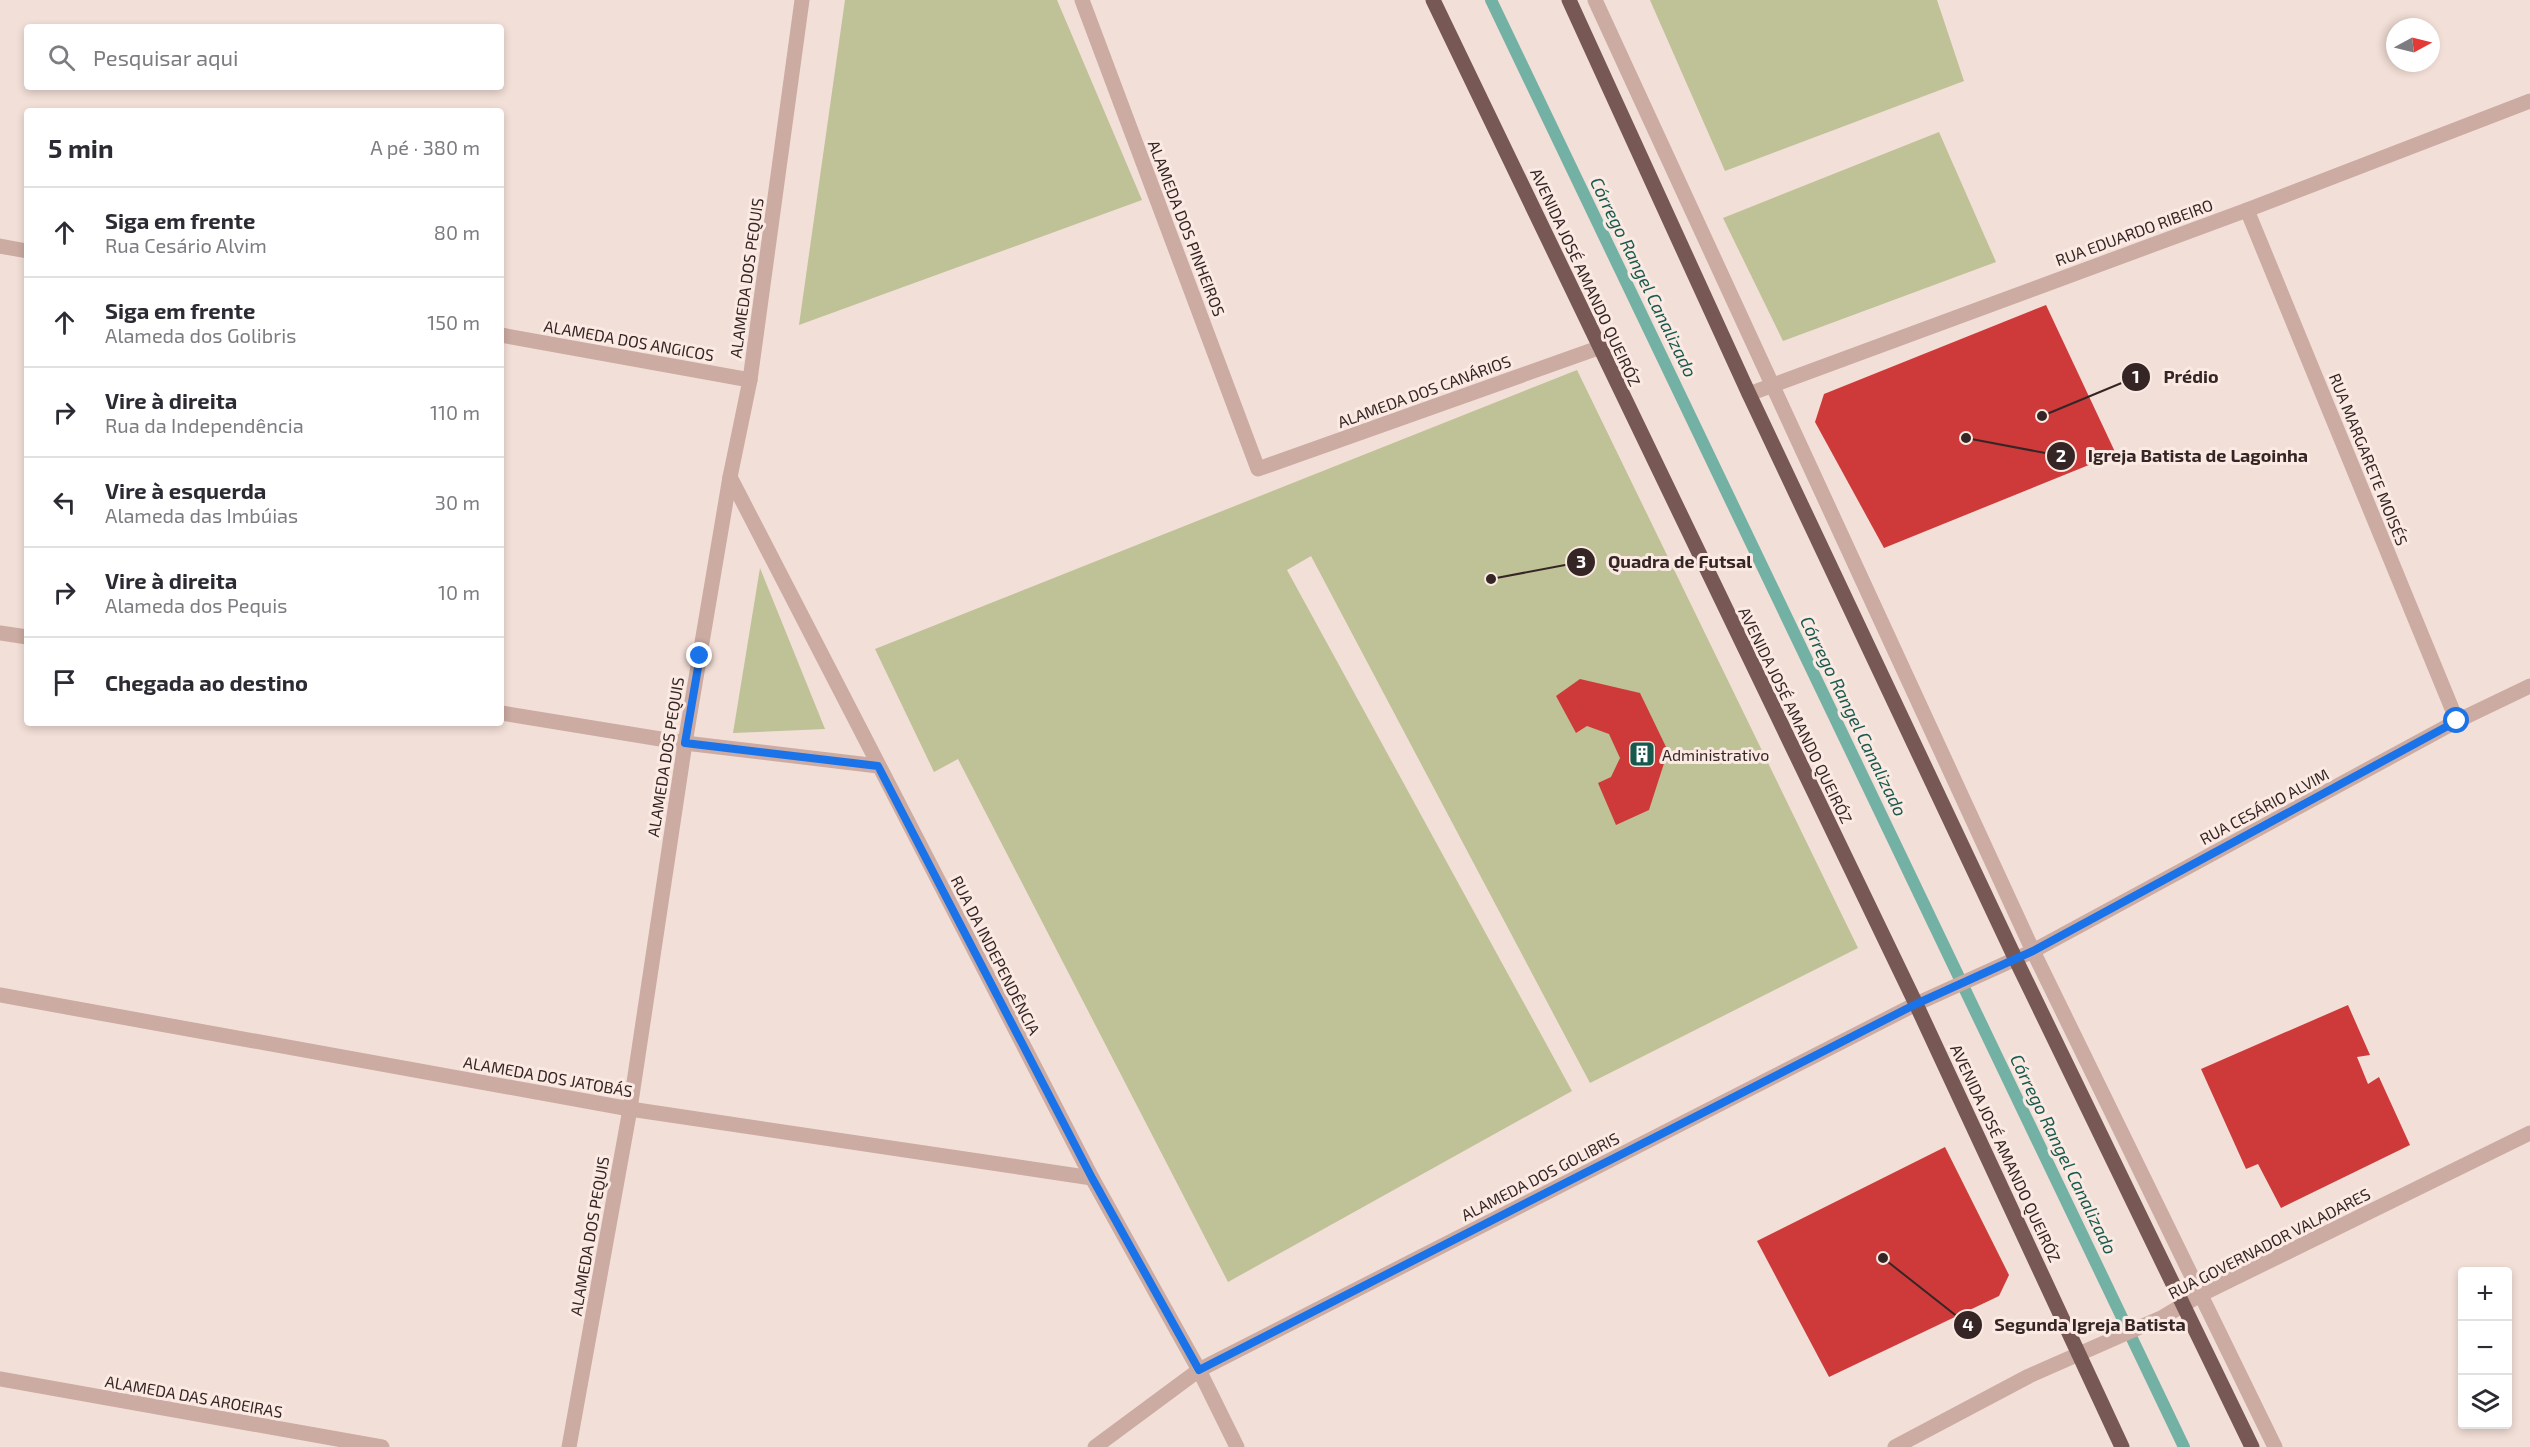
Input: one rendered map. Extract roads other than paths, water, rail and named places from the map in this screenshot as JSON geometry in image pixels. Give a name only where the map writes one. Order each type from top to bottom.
[{"type":"main road","name":"AVENIDA JOSÉ AMANDO QUEIRÓZ","points":[[1433,0],[1916,1004],[2122,1447]]},
{"type":"main road","points":[[1569,0],[1749,394],[2016,960],[2252,1447]]},
{"type":"street","name":"ALAMEDA DOS PEQUIS","points":[[569,1447],[630,1109],[685,743],[730,477],[750,380],[802,0]]},
{"type":"street","name":"ALAMEDA DOS PINHEIROS","points":[[1082,0],[1258,469]]},
{"type":"street","points":[[1595,0],[2033,951],[2275,1447]]},
{"type":"street","name":"RUA EDUARDO RIBEIRO","points":[[1749,394],[2247,210],[2530,101]]},
{"type":"street","name":"RUA MARGARETE MOISÉS","points":[[2247,210],[2457,721]]},
{"type":"street","points":[[0,246],[24,250]]},
{"type":"street","name":"ALAMEDA DOS ANGICOS","points":[[504,336],[750,380]]},
{"type":"street","name":"ALAMEDA DOS CANÁRIOS","points":[[1258,469],[1601,346]]},
{"type":"street","name":"RUA DA INDEPENDÊNCIA","points":[[730,477],[1092,1178],[1199,1370],[1238,1447]]},
{"type":"street","points":[[0,633],[24,637]]},
{"type":"street","name":"RUA CESÁRIO ALVIM","points":[[2016,960],[2457,721],[2530,686]]},
{"type":"street","points":[[504,713],[685,743],[878,766]]},
{"type":"street","name":"ALAMEDA DOS GOLIBRIS","points":[[1095,1447],[1199,1370],[1916,1004],[2016,960]]},
{"type":"street","name":"ALAMEDA DOS JATOBÁS","points":[[0,995],[630,1109],[1092,1178]]},
{"type":"street","name":"RUA GOVERNADOR VALADARES","points":[[1894,1447],[2029,1376],[2163,1317],[2200,1295],[2530,1133]]},
{"type":"street","name":"ALAMEDA DAS AROEIRAS","points":[[0,1379],[382,1447]]},
{"type":"waterway","name":"Córrego Rangel Canalizado","points":[[1491,0],[2184,1447]]},
{"type":"place","name":"Prédio","points":[[2042,416]]},
{"type":"place","name":"Igreja Batista de Lagoinha","points":[[1966,438]]},
{"type":"place","name":"Quadra de Futsal","points":[[1491,579]]},
{"type":"place","name":"Administrativo","points":[[1642,754]]},
{"type":"place","name":"Segunda Igreja Batista","points":[[1883,1258]]}]
